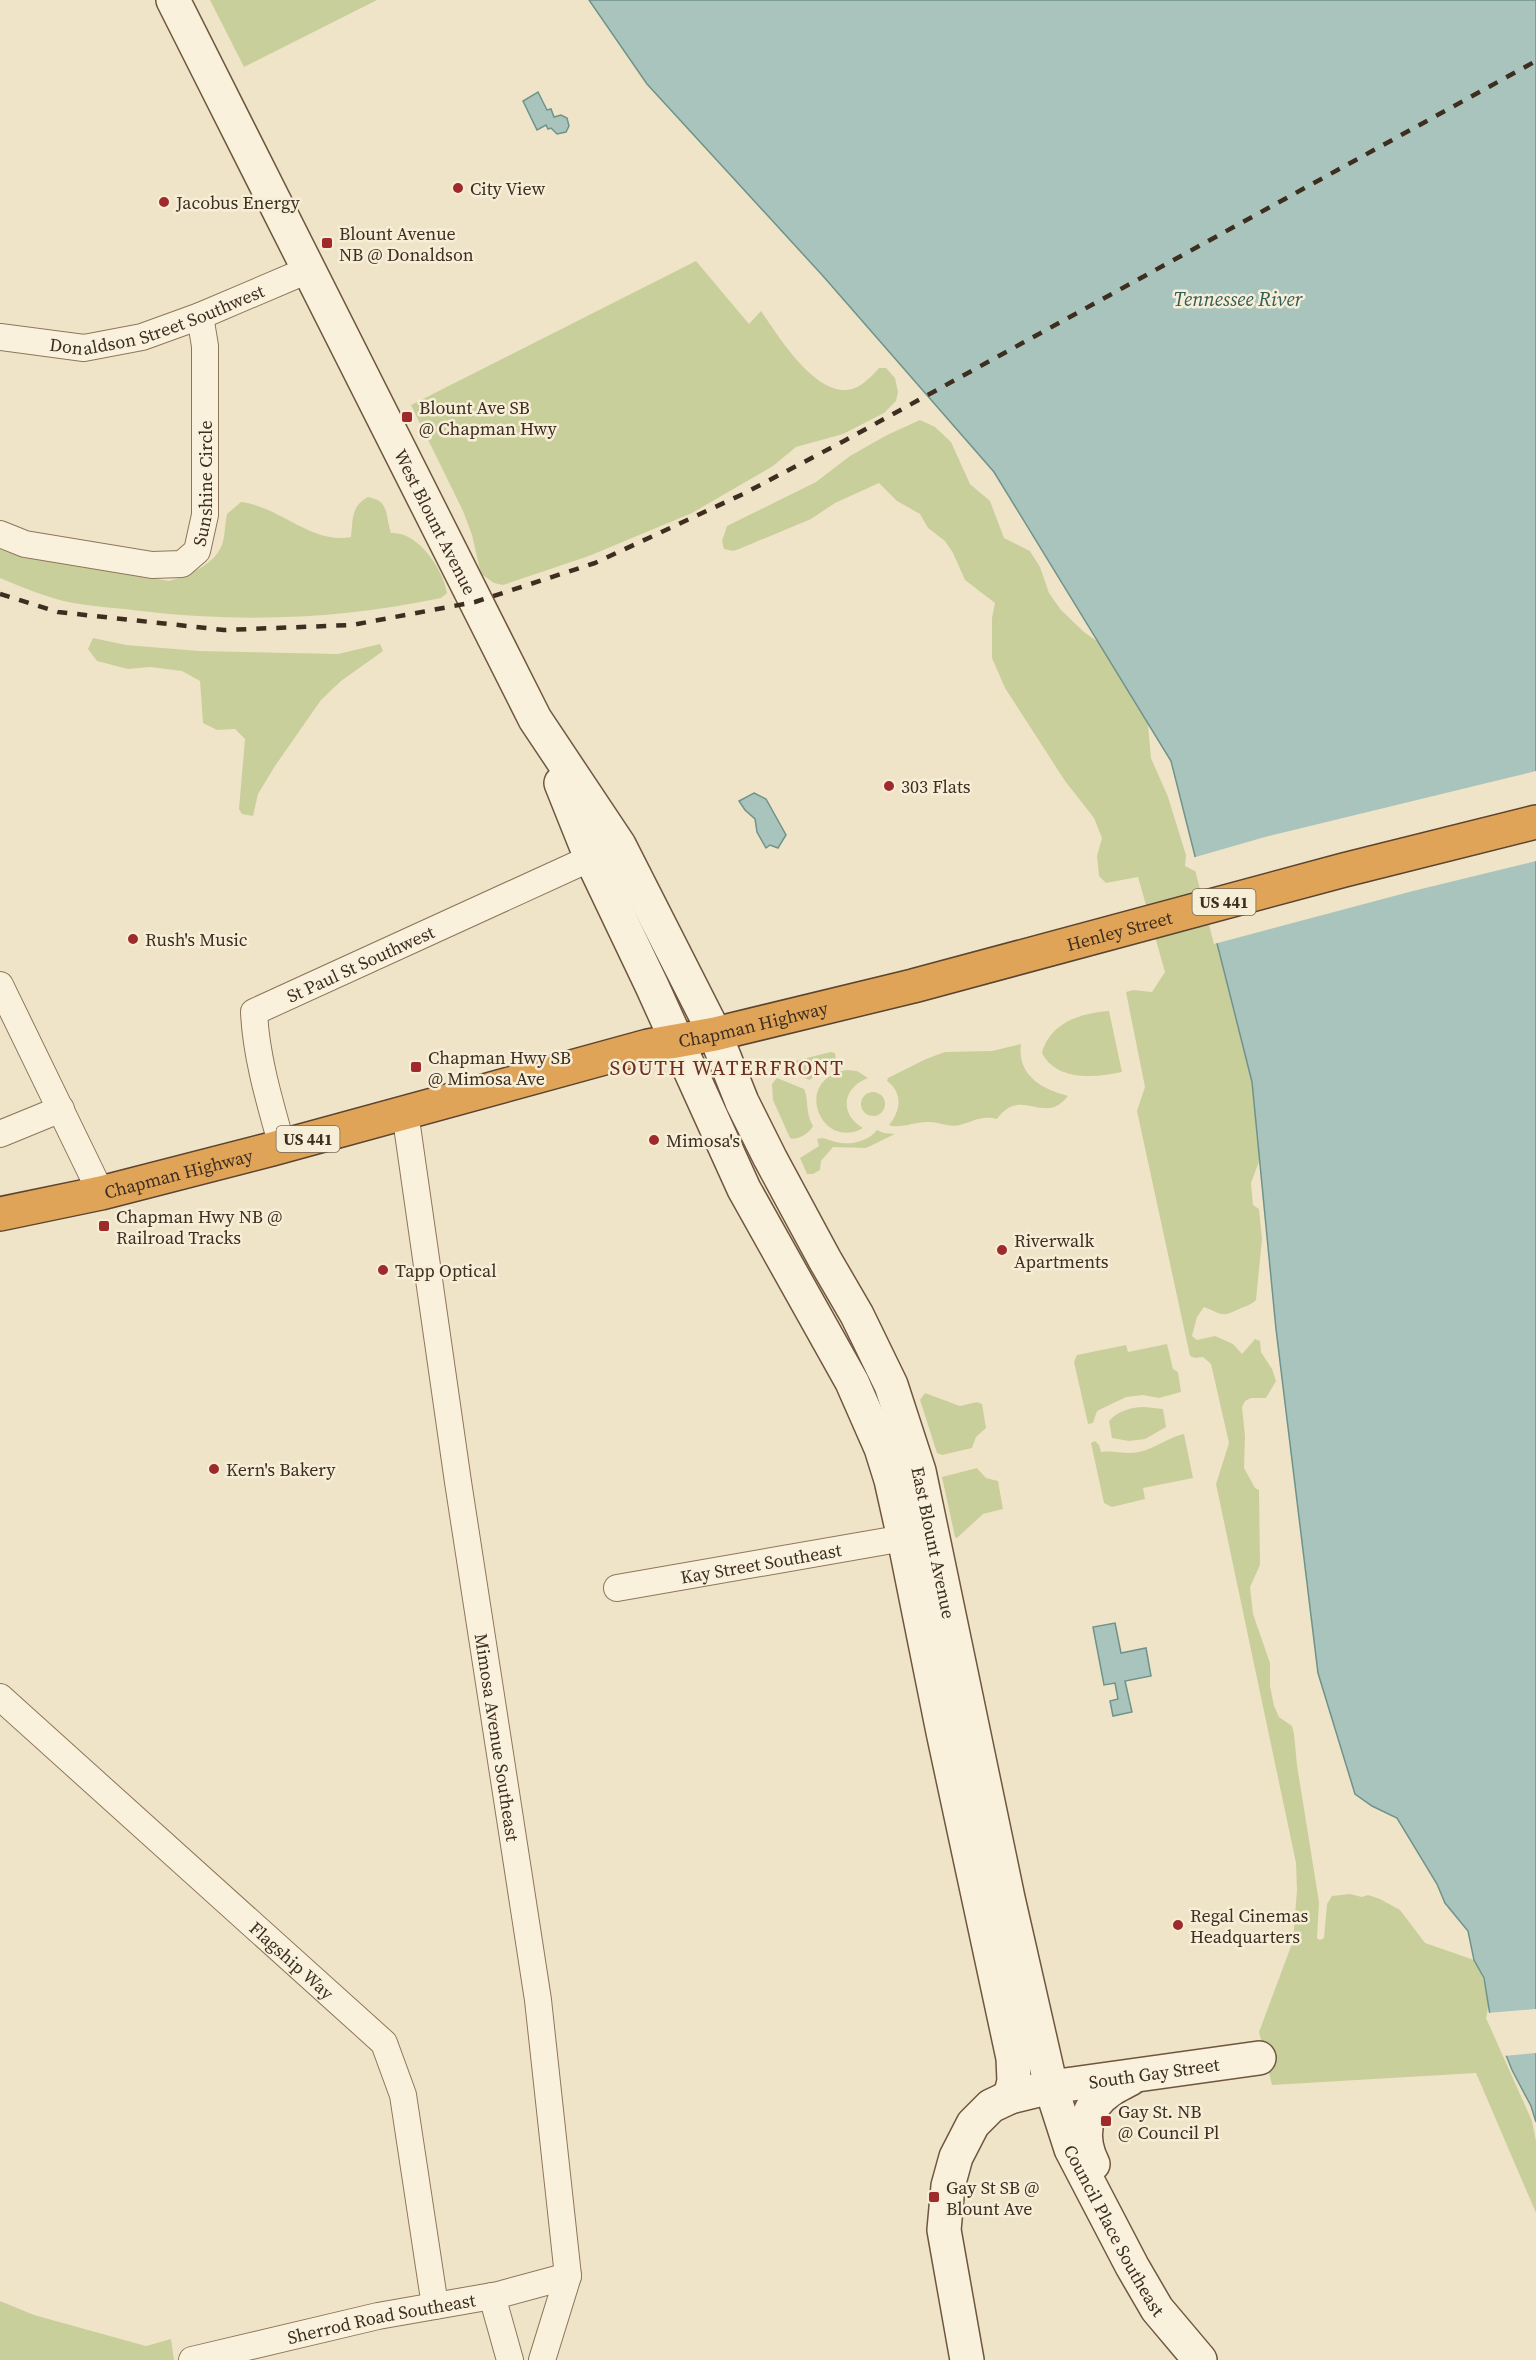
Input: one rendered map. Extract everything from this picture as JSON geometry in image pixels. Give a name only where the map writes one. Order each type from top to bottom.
[{"type":"highway","name":"Henley Street","points":[[913,986],[1299,882],[1536,822]]},
{"type":"highway","name":"Chapman Highway","points":[[0,1214],[101,1193],[648,1046],[715,1034],[913,986]]},
{"type":"main road","name":"West Blount Avenue","points":[[173,0],[534,719],[605,851],[715,1034]]},
{"type":"main road","points":[[605,851],[677,1041],[744,1189],[833,1347],[870,1419],[888,1469],[918,1536]]},
{"type":"main road","name":"East Blount Avenue","points":[[715,1034],[742,1102],[765,1148],[857,1315],[891,1385],[919,1471],[918,1536],[994,1900],[1051,2087]]},
{"type":"main road","points":[[861,1403],[891,1385]]},
{"type":"main road","points":[[994,1900],[1013,2058],[1014,2081],[1010,2097]]},
{"type":"main road","name":"South Gay Street","points":[[967,2360],[944,2230],[948,2186],[956,2157],[973,2124],[991,2106],[1010,2097],[1051,2087],[1259,2058]]},
{"type":"main road","points":[[1118,2241],[1117,2218],[1111,2199],[1086,2151],[1084,2132],[1088,2116],[1096,2102],[1107,2092],[1140,2073]]},
{"type":"main road","name":"Council Place Southeast","points":[[1051,2087],[1071,2149],[1118,2241],[1157,2309],[1200,2360]]},
{"type":"street","name":"Donaldson Street Southwest","points":[[0,337],[84,348],[142,337],[200,316],[308,270]]},
{"type":"street","name":"Sunshine Circle","points":[[0,534],[25,544],[152,565],[182,564],[197,552],[205,515],[205,346],[200,316]]},
{"type":"street","name":"St Paul St Southwest","points":[[282,1146],[254,1029],[254,1012],[605,851]]},
{"type":"street","points":[[0,985],[101,1193]]},
{"type":"street","points":[[0,1134],[62,1109]]},
{"type":"street","name":"Mimosa Avenue Southeast","points":[[405,1112],[458,1482],[538,2000],[568,2276],[542,2360]]},
{"type":"street","name":"Kay Street Southeast","points":[[617,1588],[918,1536]]},
{"type":"street","name":"Flagship Way","points":[[0,1697],[384,2043],[403,2095],[435,2306]]},
{"type":"street","name":"Sherrod Road Southeast","points":[[192,2360],[378,2316],[492,2296],[568,2276]]},
{"type":"street","points":[[492,2296],[510,2360]]},
{"type":"green space","points":[[210,0],[377,0],[244,67]]},
{"type":"green space","points":[[696,261],[749,324],[761,311],[786,347],[820,381],[832,388],[845,390],[864,383],[879,368],[886,368],[895,378],[898,392],[896,401],[884,413],[843,434],[796,447],[773,466],[692,513],[589,556],[503,585],[494,583],[481,574],[472,535],[463,511],[411,405]]},
{"type":"green space","points":[[920,420],[935,427],[951,442],[970,484],[990,501],[1004,538],[1030,551],[1040,567],[1049,593],[1061,610],[1098,642],[1148,724],[1151,758],[1168,797],[1186,855],[1185,866],[1199,873],[1252,1082],[1260,1159],[1251,1183],[1253,1205],[1259,1209],[1262,1239],[1256,1300],[1225,1314],[1204,1307],[1197,1317],[1192,1336],[1197,1340],[1215,1336],[1233,1344],[1242,1354],[1255,1339],[1260,1341],[1261,1352],[1272,1369],[1276,1381],[1266,1398],[1251,1398],[1245,1401],[1242,1407],[1245,1436],[1244,1468],[1255,1488],[1259,1490],[1260,1565],[1250,1587],[1253,1614],[1270,1663],[1270,1686],[1274,1706],[1279,1717],[1292,1726],[1294,1734],[1319,1902],[1317,1938],[1320,1940],[1324,1938],[1327,1904],[1332,1896],[1350,1894],[1362,1897],[1368,1895],[1400,1910],[1425,1943],[1474,1960],[1486,1988],[1488,2010],[1486,2018],[1532,2121],[1536,2141],[1536,2213],[1476,2073],[1272,2085],[1259,2032],[1293,1941],[1297,1890],[1296,1863],[1216,1484],[1229,1443],[1211,1364],[1203,1357],[1190,1356],[1137,1111],[1145,1087],[1126,992],[1133,990],[1152,992],[1165,972],[1138,877],[1106,883],[1099,876],[1097,856],[1102,838],[1094,818],[1065,781],[1005,688],[992,658],[992,618],[995,603],[965,580],[945,541],[928,528],[920,514],[897,501],[879,483],[835,503],[811,519],[739,549],[733,551],[724,549],[722,541],[727,526],[816,482],[850,456]]},
{"type":"green space","points":[[368,497],[383,505],[391,533],[411,538],[428,553],[445,583],[447,593],[441,598],[329,615],[217,617],[73,603],[45,596],[0,578],[0,543],[73,564],[169,581],[191,573],[212,559],[222,544],[227,514],[241,502],[256,505],[309,530],[336,538],[351,537],[356,509]]},
{"type":"green space","points":[[93,638],[126,645],[199,651],[338,654],[380,644],[383,651],[341,681],[321,700],[258,794],[253,816],[242,814],[239,809],[245,739],[235,729],[217,730],[203,723],[200,681],[182,671],[150,667],[128,669],[97,661],[88,649]]},
{"type":"green space","points":[[1109,1011],[1122,1072],[1100,1076],[1077,1075],[1057,1069],[1048,1062],[1042,1053],[1046,1043],[1059,1027],[1077,1017]]},
{"type":"green space","points":[[1021,1044],[1023,1064],[1033,1079],[1040,1085],[1068,1096],[1059,1104],[1050,1108],[1015,1105],[997,1119],[982,1118],[956,1126],[931,1122],[889,1125],[898,1108],[898,1096],[887,1081],[888,1078],[945,1052],[992,1051]]},
{"type":"green space","points":[[835,1053],[836,1060],[820,1070],[810,1080],[784,1070],[787,1063]]},
{"type":"green space","points":[[847,1070],[857,1071],[868,1078],[853,1088],[847,1102],[850,1116],[863,1128],[848,1133],[835,1130],[825,1123],[818,1111],[816,1099],[820,1086],[830,1076]]},
{"type":"green space","points":[[777,1078],[804,1089],[813,1126],[803,1136],[790,1138],[773,1100],[772,1084]]},
{"type":"green space","points":[[873,1092],[882,1095],[885,1104],[882,1113],[873,1116],[864,1113],[861,1104],[864,1095]]},
{"type":"green space","points":[[877,1130],[895,1134],[866,1148],[833,1147],[821,1161],[820,1170],[807,1174],[800,1158],[819,1146],[817,1139],[853,1143],[864,1140]]},
{"type":"green space","points":[[1167,1344],[1173,1369],[1178,1372],[1181,1392],[1159,1398],[1143,1395],[1126,1397],[1097,1411],[1093,1423],[1088,1424],[1074,1362],[1077,1355],[1126,1345],[1128,1352]]},
{"type":"green space","points":[[925,1393],[960,1406],[977,1402],[982,1404],[986,1428],[976,1437],[972,1448],[942,1455],[937,1453],[920,1400]]},
{"type":"green space","points":[[1145,1407],[1163,1409],[1166,1427],[1145,1439],[1129,1441],[1112,1438],[1109,1421],[1125,1410]]},
{"type":"green space","points":[[1184,1434],[1193,1478],[1143,1488],[1145,1499],[1112,1507],[1104,1503],[1091,1443],[1095,1441],[1101,1452],[1134,1453]]},
{"type":"green space","points":[[977,1468],[986,1478],[998,1481],[1003,1509],[983,1514],[957,1538],[942,1477]]},
{"type":"green space","points":[[0,2301],[34,2315],[146,2346],[171,2339],[174,2360],[0,2360]]},
{"type":"water","name":"Tennessee River","points":[[589,0],[1536,0],[1536,2122],[1490,2015],[1484,1978],[1474,1960],[1468,1931],[1445,1903],[1437,1884],[1397,1818],[1372,1806],[1355,1794],[1318,1673],[1276,1329],[1252,1082],[1171,761],[994,472],[823,276],[647,84]]},
{"type":"water","points":[[538,92],[547,110],[551,109],[554,117],[561,115],[567,118],[569,126],[566,132],[557,134],[551,128],[548,129],[546,125],[537,130],[523,101]]},
{"type":"water","points":[[754,793],[766,799],[786,835],[778,848],[770,845],[766,848],[757,832],[755,819],[739,801]]},
{"type":"water","points":[[1115,1623],[1121,1653],[1146,1648],[1151,1676],[1125,1681],[1132,1712],[1113,1716],[1110,1701],[1118,1699],[1115,1683],[1104,1685],[1093,1627]]},
{"type":"pier","points":[[1536,771],[1536,861],[1214,944],[1192,858],[1265,837]]},
{"type":"pier","points":[[1536,2009],[1536,2053],[1503,2056],[1487,2013]]},
{"type":"railway","points":[[0,594],[58,612],[224,630],[352,625],[475,602],[595,563],[743,494],[844,441],[1536,61]]},
{"type":"place","name":"City View","points":[[458,188]]},
{"type":"place","name":"Jacobus Energy","points":[[164,202]]},
{"type":"place","name":"Blount Avenue NB @ Donaldson","points":[[327,243]]},
{"type":"place","name":"Blount Ave SB @ Chapman Hwy","points":[[407,417]]},
{"type":"place","name":"303 Flats","points":[[889,786]]},
{"type":"place","name":"Rush's Music","points":[[133,939]]},
{"type":"place","name":"Chapman Hwy SB @ Mimosa Ave","points":[[416,1067]]},
{"type":"place","name":"Mimosa's","points":[[654,1140]]},
{"type":"place","name":"Chapman Hwy NB @ Railroad Tracks","points":[[104,1226]]},
{"type":"place","name":"Riverwalk Apartments","points":[[1002,1250]]},
{"type":"place","name":"Tapp Optical","points":[[383,1270]]},
{"type":"place","name":"Kern's Bakery","points":[[214,1469]]},
{"type":"place","name":"Regal Cinemas Headquarters","points":[[1178,1925]]},
{"type":"place","name":"Gay St. NB @ Council Pl","points":[[1106,2121]]},
{"type":"place","name":"Gay St SB @ Blount Ave","points":[[934,2197]]},
{"type":"district","name":"SOUTH WATERFRONT","points":[[727,1067]]}]
